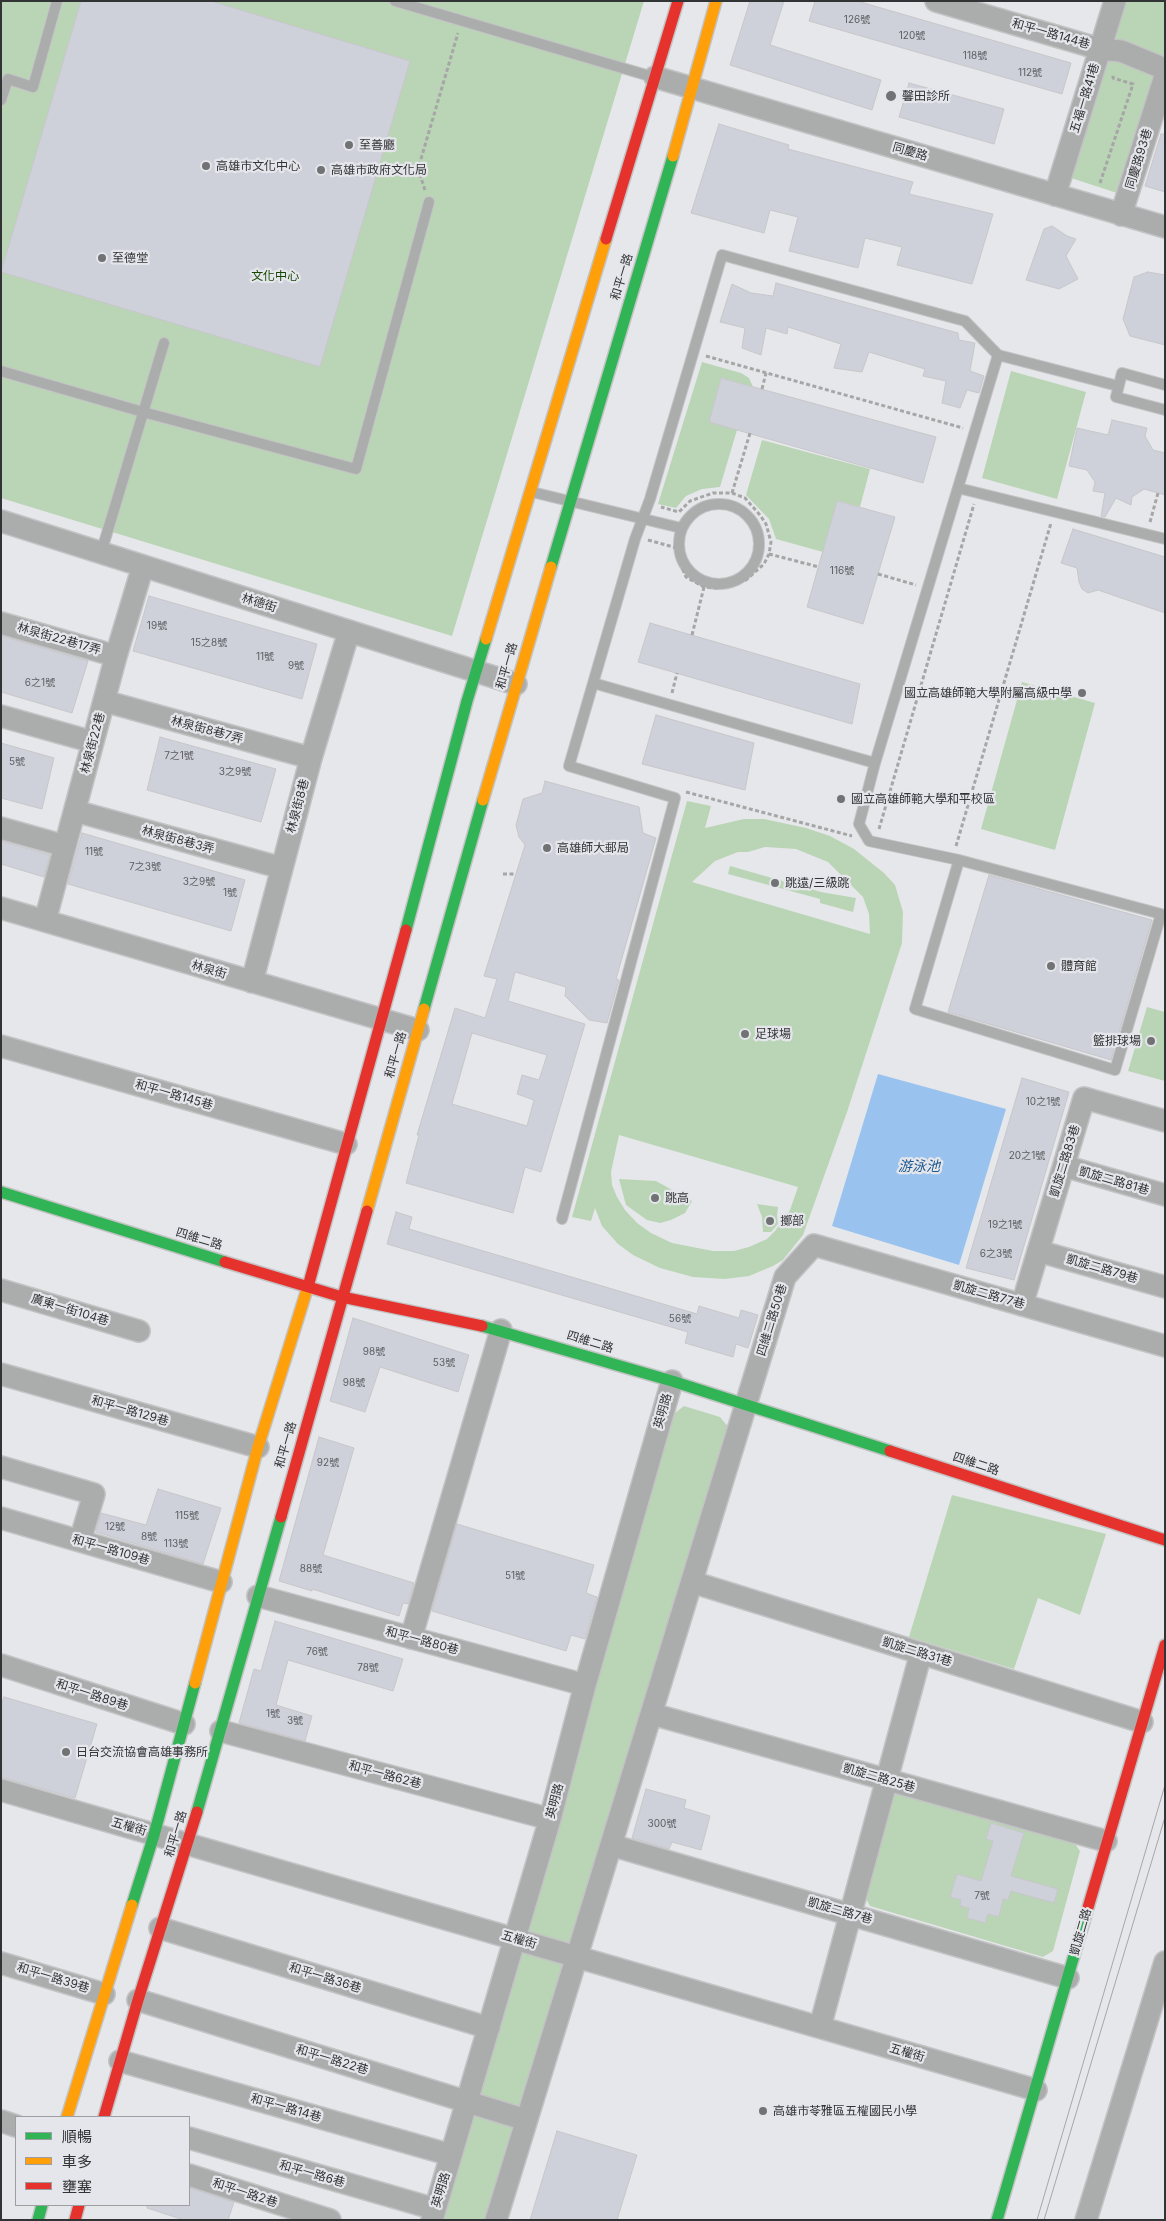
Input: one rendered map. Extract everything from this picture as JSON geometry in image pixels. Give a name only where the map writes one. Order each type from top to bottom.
[{"type":"street","name":"和平一路","points":[[68,2116],[154,1835],[258,1447],[308,1288],[476,671],[678,1]]},
{"type":"street","name":"和平一路","points":[[109,2116],[120,2061],[160,1928],[188,1844],[221,1731],[516,684],[693,89],[716,1]]},
{"type":"street","name":"和平一路144巷","points":[[936,1],[1100,48],[1121,51],[1165,69]]},
{"type":"street","name":"五福一路41巷","points":[[1054,195],[1115,1]]},
{"type":"street","name":"同慶路93巷","points":[[1121,214],[1165,76]]},
{"type":"street","name":"同慶路","points":[[655,77],[1165,227]]},
{"type":"street","name":"林德街","points":[[1,522],[516,684]]},
{"type":"street","name":"林泉街22巷","points":[[45,921],[116,656],[143,566]]},
{"type":"street","name":"林泉街22巷17弄","points":[[1,623],[116,656]]},
{"type":"street","name":"林泉街8巷","points":[[252,982],[311,758],[349,631]]},
{"type":"street","name":"林泉街8巷7弄","points":[[104,701],[311,758]]},
{"type":"street","points":[[1,716],[93,742]]},
{"type":"street","name":"林泉街8巷3弄","points":[[75,811],[282,868]]},
{"type":"street","points":[[1,828],[66,846]]},
{"type":"street","name":"林泉街","points":[[2,912],[45,921],[418,1030]]},
{"type":"street","name":"和平一路145巷","points":[[1,1046],[346,1144]]},
{"type":"street","name":"凱旋二路83巷","points":[[1022,1305],[1084,1098],[1165,1121]]},
{"type":"street","name":"凱旋二路81巷","points":[[1064,1166],[1165,1195]]},
{"type":"street","name":"四維二路","points":[[1,1192],[308,1288],[342,1297],[501,1330],[672,1381],[1165,1540]]},
{"type":"street","name":"凱旋二路77巷","points":[[814,1245],[1165,1346]]},
{"type":"street","name":"四維二路50巷","points":[[747,1405],[785,1277],[814,1245]]},
{"type":"street","name":"凱旋二路79巷","points":[[1038,1251],[1165,1287]]},
{"type":"street","name":"廣東一街104巷","points":[[1,1290],[139,1331]]},
{"type":"street","points":[[411,1638],[501,1330]]},
{"type":"street","name":"和平一路129巷","points":[[1,1374],[258,1447]]},
{"type":"street","name":"英明路","points":[[434,2215],[550,1819],[585,1685],[672,1381]]},
{"type":"street","points":[[496,2220],[747,1405]]},
{"type":"street","points":[[1,1467],[94,1494],[80,1541]]},
{"type":"street","name":"和平一路109巷","points":[[1,1518],[221,1582]]},
{"type":"street","name":"凱旋二路31巷","points":[[692,1582],[1142,1722]]},
{"type":"street","name":"和平一路80巷","points":[[258,1596],[585,1685]]},
{"type":"street","name":"凱旋二路","points":[[997,2220],[1036,2090],[1106,1841],[1165,1645]]},
{"type":"street","points":[[820,2027],[885,1780],[921,1653]]},
{"type":"street","name":"和平一路89巷","points":[[2,1668],[184,1724]]},
{"type":"street","name":"凱旋二路25巷","points":[[652,1714],[1106,1841]]},
{"type":"street","name":"和平一路62巷","points":[[221,1731],[550,1819]]},
{"type":"street","name":"五權街","points":[[1,1790],[1036,2090]]},
{"type":"street","name":"凱旋二路7巷","points":[[612,1845],[1068,1978]]},
{"type":"street","name":"和平一路36巷","points":[[160,1928],[489,2028]]},
{"type":"street","points":[[1086,2220],[1165,1962]]},
{"type":"street","name":"和平一路39巷","points":[[1,1963],[104,1994]]},
{"type":"street","name":"和平一路22巷","points":[[138,2000],[526,2120]]},
{"type":"street","name":"和平一路14巷","points":[[120,2061],[451,2155]]},
{"type":"street","points":[[1,2121],[15,2126]]},
{"type":"street","name":"和平一路6巷","points":[[190,2138],[434,2215]]},
{"type":"street","name":"和平一路2巷","points":[[190,2175],[330,2220]]},
{"type":"street","points":[[38,2220],[42,2206]]},
{"type":"street","points":[[75,2220],[79,2206]]},
{"type":"lane","points":[[1,100],[8,79],[33,87],[57,1]]},
{"type":"lane","points":[[395,1],[655,77]]},
{"type":"lane","points":[[1,371],[143,412],[356,469],[429,202]]},
{"type":"lane","points":[[562,1219],[675,798],[569,766],[643,519],[652,502],[722,254],[965,321],[998,355],[1118,386]]},
{"type":"lane","points":[[101,553],[164,343]]},
{"type":"lane","points":[[958,855],[915,1009],[1115,1070],[1161,914],[958,855],[869,841],[859,824],[875,762],[998,355]]},
{"type":"lane","points":[[1165,385],[1122,373],[1116,397],[1165,410]]},
{"type":"lane","points":[[958,488],[1165,539]]},
{"type":"lane","points":[[530,492],[682,528]]},
{"type":"lane","points":[[712,504],[725,504],[738,508],[748,516],[756,527],[759,540],[758,554],[752,566],[738,579],[719,584],[706,582],[694,576],[685,566],[680,554],[678,541],[682,528],[688,516],[699,508],[712,504]]},
{"type":"lane","points":[[593,683],[875,762]]},
{"type":"path","points":[[429,202],[418,170],[461,21]]},
{"type":"path","points":[[1100,183],[1133,84],[1113,78],[1115,71]]},
{"type":"path","points":[[700,355],[975,431]]},
{"type":"path","points":[[762,389],[766,373]]},
{"type":"path","points":[[732,493],[750,433]]},
{"type":"path","points":[[643,538],[676,548],[686,577],[704,587],[717,588],[746,580],[764,564],[769,554],[771,542],[766,524],[744,498],[732,493],[713,492],[697,497],[684,505],[679,512],[652,502]]},
{"type":"path","points":[[1147,535],[1158,493]]},
{"type":"path","points":[[886,834],[878,832],[976,496]]},
{"type":"path","points":[[958,855],[1053,516]]},
{"type":"path","points":[[769,554],[819,567]]},
{"type":"path","points":[[878,574],[922,587]]},
{"type":"path","points":[[692,635],[704,587]]},
{"type":"path","points":[[670,701],[677,673]]},
{"type":"path","points":[[675,798],[686,792],[869,841]]},
{"type":"path","points":[[503,874],[516,874]]},
{"type":"green space","name":"文化中心","points":[[1,1],[644,1],[452,636],[1,498]]},
{"type":"green space","points":[[1120,1],[1165,1],[1165,60],[1123,195],[1065,176]]},
{"type":"green space","points":[[702,362],[741,373],[749,378],[753,387],[721,378],[710,421],[737,430],[720,487],[702,489],[686,496],[676,508],[658,504]]},
{"type":"green space","points":[[1011,371],[1086,392],[1057,499],[982,478]]},
{"type":"green space","points":[[762,440],[870,469],[860,507],[838,501],[823,552],[776,539],[769,519],[746,495]]},
{"type":"green space","points":[[1022,682],[1095,703],[1055,850],[981,829]]},
{"type":"green space","name":"足球場","points":[[687,801],[711,806],[705,828],[744,819],[764,819],[806,828],[830,836],[854,849],[884,873],[895,885],[903,912],[902,943],[847,1112],[803,1235],[783,1260],[749,1276],[725,1279],[693,1277],[660,1268],[633,1255],[618,1244],[602,1226],[595,1208],[591,1221],[572,1217]],"holes":[[[765,847],[796,849],[828,862],[863,897],[869,914],[870,934],[692,882],[715,861],[738,852],[748,852]],[[619,1135],[798,1187],[790,1210],[767,1239],[749,1247],[734,1251],[713,1251],[672,1243],[651,1233],[637,1223],[625,1210],[617,1197],[612,1185],[611,1172]]]},
{"type":"green space","name":"跳遠/三級跳","points":[[730,866],[821,892],[856,898],[853,912],[820,903],[820,899],[728,874]]},
{"type":"green space","name":"籃排球場","points":[[1147,1007],[1165,1012],[1165,1081],[1128,1071]]},
{"type":"green space","name":"跳高","points":[[619,1179],[656,1181],[692,1201],[685,1213],[671,1220],[660,1223],[647,1220],[626,1205]]},
{"type":"green space","name":"擲部","points":[[757,1204],[778,1207],[778,1224],[771,1232],[763,1232],[762,1217]]},
{"type":"green space","points":[[684,1406],[720,1417],[730,1429],[488,2220],[429,2220],[671,1416]]},
{"type":"green space","points":[[952,1495],[1106,1534],[1080,1615],[1038,1598],[1014,1669],[909,1637]]},
{"type":"green space","points":[[900,1791],[1073,1841],[1080,1851],[1053,1951],[1043,1957],[870,1906],[864,1895],[890,1796]]},
{"type":"water","name":"游泳池","points":[[878,1074],[1006,1109],[959,1265],[832,1226]]},
{"type":"building","name":"高雄市文化中心","points":[[81,1],[211,1],[410,61],[320,367],[1,272]]},
{"type":"building","points":[[750,1],[784,1],[770,45],[881,80],[872,110],[730,65]]},
{"type":"building","points":[[815,1],[857,1],[1071,63],[1062,94],[809,21]]},
{"type":"building","points":[[909,83],[1004,109],[994,144],[899,117]]},
{"type":"building","points":[[719,124],[789,145],[788,149],[913,182],[909,194],[993,214],[972,284],[897,265],[902,247],[865,238],[858,268],[789,251],[798,217],[770,210],[764,233],[691,213]]},
{"type":"building","points":[[1161,134],[1165,134],[1165,192],[1145,186]]},
{"type":"building","points":[[1052,226],[1067,236],[1076,239],[1066,256],[1078,279],[1059,289],[1026,280],[1044,229]]},
{"type":"building","points":[[1148,272],[1165,275],[1165,345],[1130,336],[1123,319],[1134,277]]},
{"type":"building","points":[[776,283],[958,333],[959,340],[975,343],[970,371],[984,376],[979,393],[967,390],[960,408],[942,403],[946,381],[923,376],[925,369],[869,352],[862,372],[834,368],[841,344],[788,327],[787,334],[766,328],[761,355],[742,348],[745,328],[720,322],[732,284],[751,293],[773,296]]},
{"type":"building","points":[[721,378],[936,437],[923,483],[709,422]]},
{"type":"building","points":[[1112,420],[1147,428],[1145,436],[1153,450],[1165,453],[1165,495],[1144,489],[1132,497],[1131,505],[1116,498],[1105,517],[1101,516],[1105,493],[1093,491],[1095,482],[1087,470],[1069,466],[1077,428],[1108,435]]},
{"type":"building","points":[[837,501],[895,517],[863,624],[807,607]]},
{"type":"building","points":[[1073,529],[1165,557],[1165,613],[1098,590],[1088,593],[1082,589],[1077,568],[1061,563]]},
{"type":"building","points":[[149,596],[317,644],[302,699],[133,651]]},
{"type":"building","points":[[650,623],[860,684],[852,724],[638,662]]},
{"type":"building","points":[[1,636],[88,661],[72,713],[1,692]]},
{"type":"building","points":[[656,715],[754,743],[745,790],[642,764]]},
{"type":"building","points":[[160,737],[276,769],[261,822],[147,790]]},
{"type":"building","points":[[1,743],[54,758],[42,809],[1,798]]},
{"type":"building","points":[[545,781],[639,807],[643,833],[656,838],[616,979],[619,980],[607,1023],[589,1020],[565,996],[566,987],[515,972],[508,1001],[585,1024],[541,1172],[525,1167],[513,1213],[406,1183],[419,1135],[417,1135],[455,1008],[485,1018],[497,979],[484,976],[525,845],[519,837],[516,825],[523,799],[542,793]],"holes":[[[472,1033],[547,1055],[539,1080],[522,1075],[517,1094],[534,1100],[527,1126],[452,1104]]]},
{"type":"building","points":[[82,833],[245,880],[231,931],[68,884]]},
{"type":"building","points":[[1,841],[50,855],[44,877],[1,864]]},
{"type":"building","name":"體育館","points":[[989,875],[1152,920],[1111,1060],[948,1012]]},
{"type":"building","points":[[1022,1078],[1069,1092],[1014,1280],[966,1268]]},
{"type":"building","points":[[396,1212],[412,1217],[409,1229],[697,1314],[699,1306],[739,1318],[741,1310],[758,1315],[748,1348],[736,1344],[733,1357],[685,1343],[688,1332],[387,1244]]},
{"type":"building","points":[[353,1318],[469,1355],[458,1392],[380,1367],[365,1412],[330,1401]]},
{"type":"building","points":[[319,1437],[354,1448],[323,1555],[414,1583],[408,1604],[403,1603],[399,1616],[312,1589],[312,1591],[279,1581]]},
{"type":"building","points":[[158,1489],[221,1508],[203,1564],[96,1532],[101,1513],[146,1525]]},
{"type":"building","points":[[457,1524],[594,1565],[586,1593],[597,1597],[585,1639],[571,1635],[566,1651],[432,1611]]},
{"type":"building","points":[[275,1621],[403,1659],[393,1691],[288,1660],[276,1705],[312,1716],[305,1741],[239,1723],[254,1669],[261,1671]]},
{"type":"building","points":[[4,1697],[97,1724],[75,1798],[1,1777],[1,1705]]},
{"type":"building","points":[[646,1789],[686,1800],[684,1808],[710,1816],[701,1850],[672,1842],[669,1849],[632,1838]]},
{"type":"building","points":[[991,1823],[1024,1833],[1011,1876],[1058,1889],[1054,1903],[1011,1891],[1008,1900],[1003,1899],[999,1917],[988,1914],[985,1923],[967,1918],[969,1908],[960,1906],[961,1900],[950,1897],[957,1874],[981,1881],[993,1841],[986,1839]]},
{"type":"building","points":[[557,2131],[637,2155],[617,2220],[530,2220]]},
{"type":"building","points":[[190,2188],[234,2202],[228,2220],[184,2220],[147,2208],[147,2206],[190,2206]]},
{"type":"tram line","points":[[1037,2220],[1165,1785]]},
{"type":"tram line","points":[[1044,2220],[1165,1817]]},
{"type":"traffic: fast","points":[[551,567],[673,156]]},
{"type":"traffic: fast","points":[[406,930],[467,701],[486,639]]},
{"type":"traffic: fast","points":[[424,1009],[483,800]]},
{"type":"traffic: fast","points":[[1,1192],[225,1262]]},
{"type":"traffic: fast","points":[[482,1326],[672,1381],[890,1451]]},
{"type":"traffic: fast","points":[[197,1812],[281,1517]]},
{"type":"traffic: fast","points":[[132,1905],[154,1835],[195,1683]]},
{"type":"traffic: fast","points":[[997,2220],[1087,1911]]},
{"type":"traffic: fast","points":[[38,2220],[42,2206]]},
{"type":"traffic: slow","points":[[673,156],[716,1]]},
{"type":"traffic: slow","points":[[486,639],[606,239]]},
{"type":"traffic: slow","points":[[483,800],[551,567]]},
{"type":"traffic: slow","points":[[367,1211],[424,1009]]},
{"type":"traffic: slow","points":[[195,1683],[258,1447],[309,1283]]},
{"type":"traffic: slow","points":[[67,2116],[132,1905]]},
{"type":"traffic: jam","points":[[606,239],[678,1]]},
{"type":"traffic: jam","points":[[309,1283],[406,930]]},
{"type":"traffic: jam","points":[[281,1517],[367,1211]]},
{"type":"traffic: jam","points":[[225,1262],[342,1297],[482,1326]]},
{"type":"traffic: jam","points":[[890,1451],[1165,1540]]},
{"type":"traffic: jam","points":[[1087,1911],[1165,1645]]},
{"type":"traffic: jam","points":[[104,2116],[138,2000],[197,1812]]},
{"type":"traffic: jam","points":[[75,2220],[79,2206]]},
{"type":"place","name":"馨田診所","points":[[891,96]]},
{"type":"place","name":"至善廳","points":[[349,145]]},
{"type":"place","name":"高雄市文化中心","points":[[206,166]]},
{"type":"place","name":"高雄市政府文化局","points":[[321,170]]},
{"type":"place","name":"至德堂","points":[[102,258]]},
{"type":"place","name":"國立高雄師範大學附屬高級中學","points":[[1082,693]]},
{"type":"place","name":"國立高雄師範大學和平校區","points":[[841,799]]},
{"type":"place","name":"高雄師大郵局","points":[[547,848]]},
{"type":"place","name":"跳遠/三級跳","points":[[775,883]]},
{"type":"place","name":"體育館","points":[[1051,966]]},
{"type":"place","name":"足球場","points":[[745,1034]]},
{"type":"place","name":"籃排球場","points":[[1151,1041]]},
{"type":"place","name":"跳高","points":[[655,1198]]},
{"type":"place","name":"擲部","points":[[770,1221]]},
{"type":"place","name":"日台交流協會高雄事務所","points":[[66,1752]]},
{"type":"place","name":"高雄市苓雅區五權國民小學","points":[[763,2111]]}]
